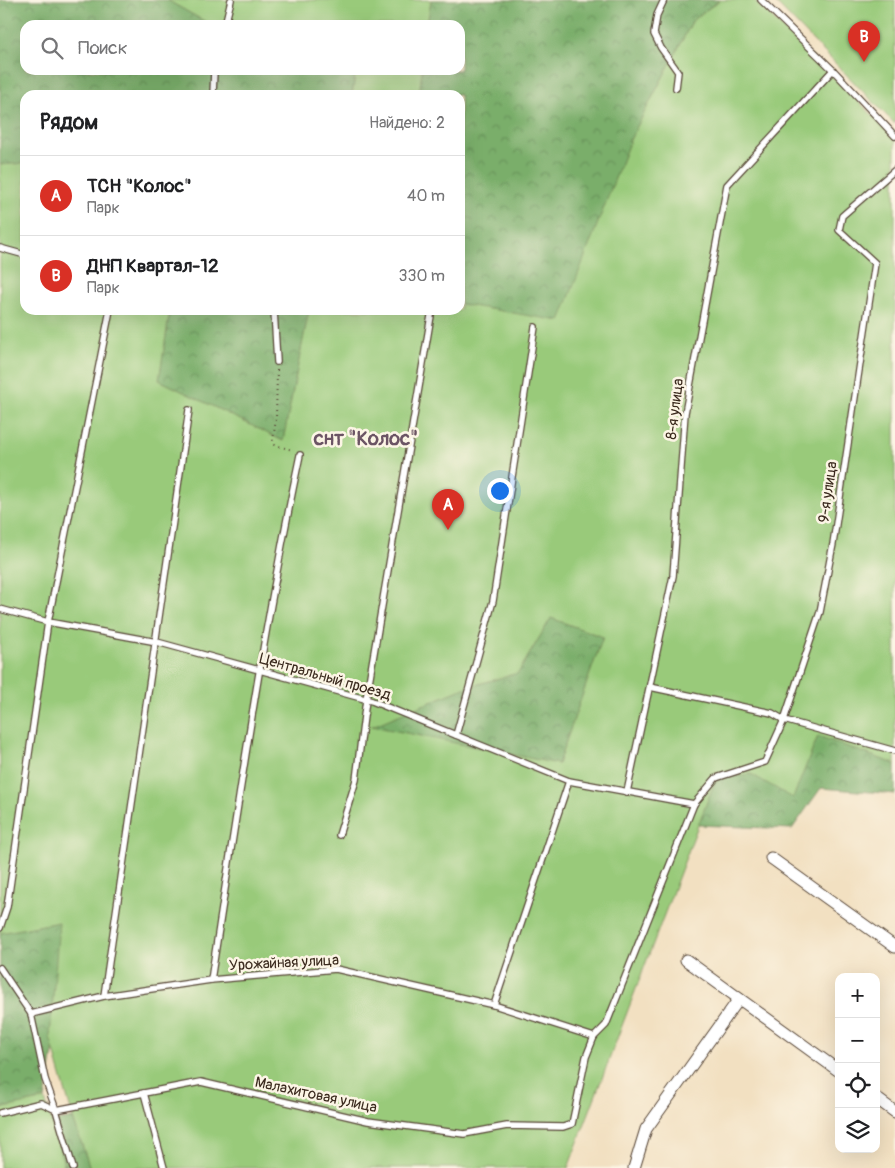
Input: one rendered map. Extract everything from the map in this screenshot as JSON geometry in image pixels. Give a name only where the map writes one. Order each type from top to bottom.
[{"type":"street","points":[[771,858],[895,947]]},
{"type":"street","points":[[686,960],[835,1068]]},
{"type":"street","points":[[634,1168],[646,1129],[739,999]]},
{"type":"street","points":[[880,1101],[895,1112]]},
{"type":"lane","points":[[226,20],[231,0]]},
{"type":"lane","points":[[664,0],[657,15],[654,34],[661,48],[678,72],[676,88]]},
{"type":"lane","points":[[761,0],[833,70],[895,136]]},
{"type":"lane","name":"8-я улица","points":[[627,792],[673,576],[686,412],[726,185],[833,70]]},
{"type":"lane","points":[[213,90],[214,75]]},
{"type":"lane","name":"9-я улица","points":[[572,1124],[586,1057],[594,1037],[606,1025],[694,804],[716,778],[764,762],[784,720],[820,612],[824,593],[875,263],[839,230],[842,216],[895,170]]},
{"type":"lane","points":[[0,248],[20,254]]},
{"type":"lane","points":[[0,928],[7,907],[48,622],[109,315]]},
{"type":"lane","points":[[274,315],[278,362]]},
{"type":"lane","points":[[339,835],[356,780],[366,700],[431,315]]},
{"type":"lane","points":[[456,736],[493,600],[535,327]]},
{"type":"lane","points":[[104,996],[157,642],[189,410]]},
{"type":"lane","points":[[211,980],[260,670],[286,522],[300,455]]},
{"type":"lane","name":"Центральный проезд","points":[[0,608],[48,622],[157,642],[366,700],[569,781],[694,804]]},
{"type":"lane","points":[[650,687],[772,713],[784,720],[895,751]]},
{"type":"lane","points":[[494,1005],[569,781]]},
{"type":"lane","points":[[0,968],[31,1014],[45,1079],[73,1168]]},
{"type":"lane","name":"Урожайная улица","points":[[31,1014],[104,996],[211,980],[336,969],[494,1005],[594,1037]]},
{"type":"lane","name":"Малахитовая улица","points":[[56,1110],[201,1082],[368,1121],[464,1134],[507,1126],[563,1127],[572,1124]]},
{"type":"lane","points":[[144,1093],[164,1168]]},
{"type":"lane","points":[[0,1112],[41,1103],[56,1110]]},
{"type":"path","points":[[278,362],[274,442],[278,446],[300,455]]},
{"type":"green space","points":[[0,0],[167,0],[202,20],[20,20],[20,75],[355,75],[353,90],[20,90],[20,163],[0,165]]},
{"type":"green space","points":[[167,0],[431,0],[428,20],[202,20]]},
{"type":"green space","points":[[431,0],[720,0],[693,20],[630,140],[560,322],[465,305],[465,90],[420,90],[421,75],[465,75],[465,20],[428,20]]},
{"type":"green space","points":[[720,0],[754,0],[895,137],[895,764],[818,736],[793,798],[751,774],[716,778],[568,1168],[90,1168],[73,1118],[50,1037],[59,922],[0,933],[0,165],[20,163],[20,315],[169,315],[159,380],[283,441],[308,315],[465,315],[465,305],[560,321],[630,140],[693,20]],"holes":[[[551,618],[603,637],[558,764],[372,726],[464,688],[518,673]]]},
{"type":"green space","points":[[773,0],[895,0],[895,124]]},
{"type":"green space","points":[[355,75],[421,75],[420,90],[353,90]]},
{"type":"green space","points":[[169,315],[308,315],[283,441],[159,380]]},
{"type":"green space","points":[[551,618],[603,637],[558,764],[371,726],[464,688],[518,673]]},
{"type":"green space","points":[[818,736],[895,764],[895,794],[821,788],[792,829],[698,825],[716,778],[751,774],[793,797]]},
{"type":"green space","points":[[60,922],[50,1037],[54,1047],[45,1099],[0,1109],[0,933]]},
{"type":"green space","points":[[45,1099],[65,1168],[0,1168],[0,1109]]},
{"type":"green space","points":[[73,1118],[90,1168],[65,1168],[52,1122]]},
{"type":"place","name":"ДНП Квартал-12","points":[[864,62]]},
{"type":"place","name":"ТСН \"Колос\"","points":[[448,530]]},
{"type":"district","name":"снт \"Колос\"","points":[[366,438]]}]
